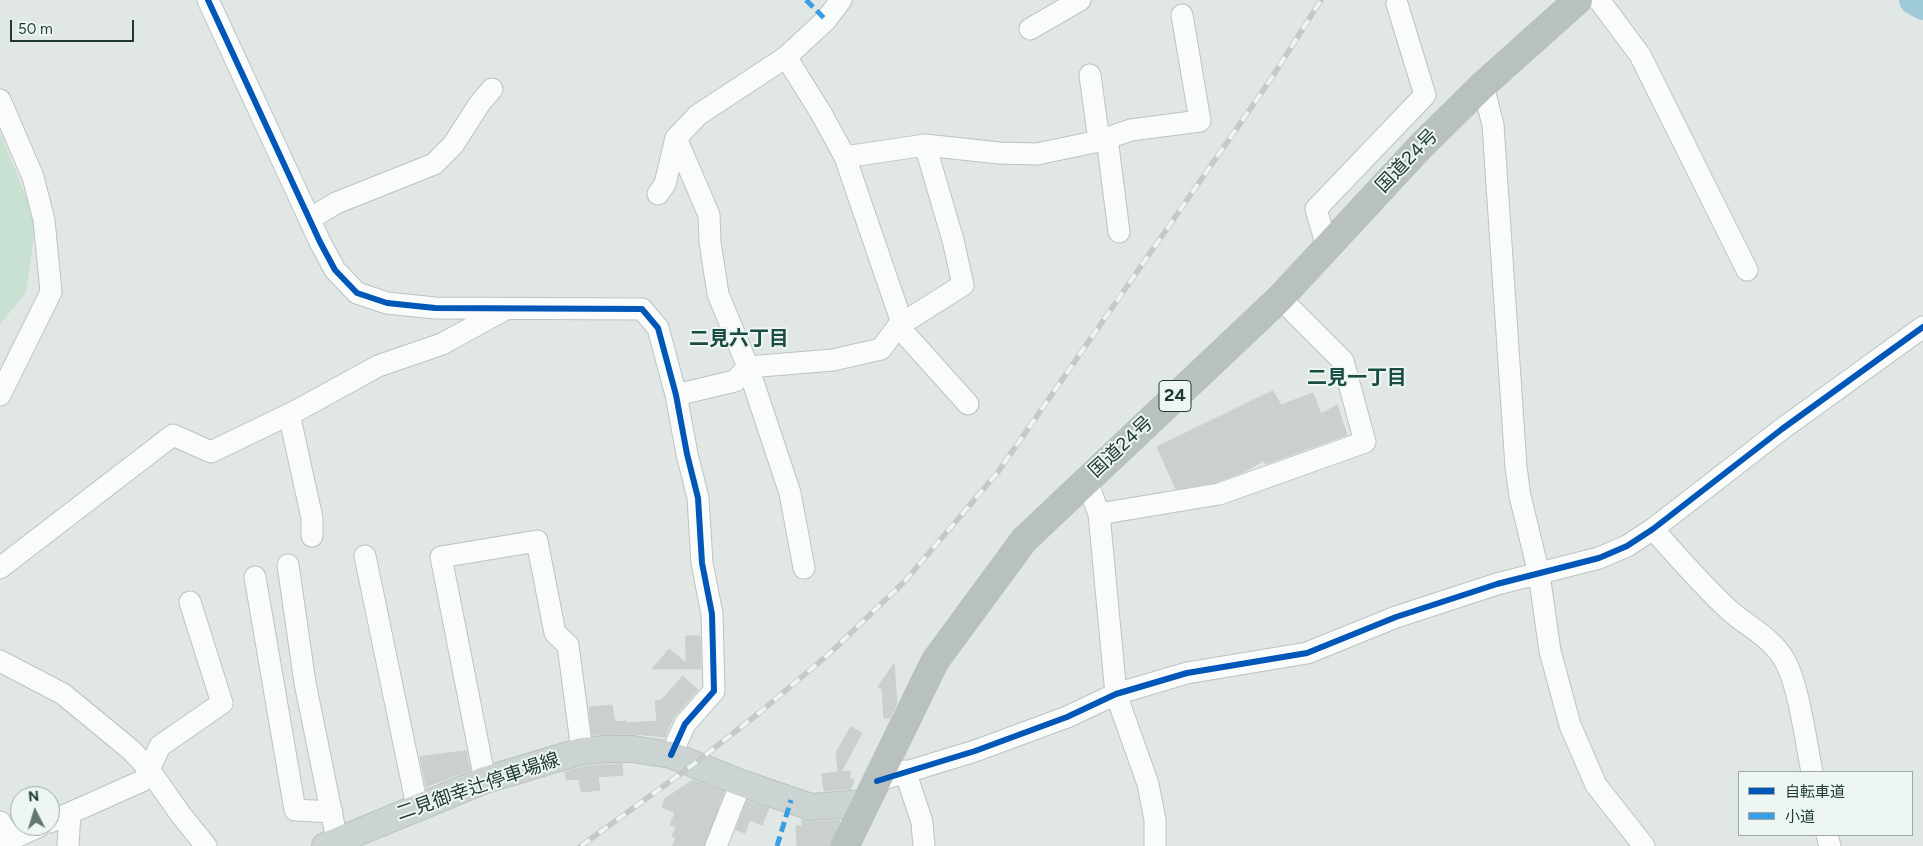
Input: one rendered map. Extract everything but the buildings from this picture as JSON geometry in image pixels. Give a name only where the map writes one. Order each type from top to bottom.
[{"type":"highway","name":"国道24号","points":[[845,846],[935,661],[1024,540],[1086,479],[1280,298],[1421,146],[1482,85],[1578,0]]},
{"type":"main road","name":"二見御幸辻停車場線","points":[[331,843],[368,837],[417,806],[485,780],[582,751],[633,749],[671,755],[741,783],[811,807],[871,792]]},
{"type":"street","points":[[208,0],[335,270],[356,293],[386,303],[435,308],[642,309],[658,328],[676,395],[687,454],[698,498],[702,564],[712,614],[714,691],[685,724],[671,755]]},
{"type":"street","points":[[658,194],[665,184],[676,138],[698,115],[786,57],[826,20],[841,0]]},
{"type":"street","points":[[1030,29],[1080,0]]},
{"type":"street","points":[[1599,0],[1640,56],[1747,270]]},
{"type":"street","points":[[1327,247],[1316,209],[1426,95],[1397,4]]},
{"type":"street","points":[[845,157],[925,145],[999,153],[1037,154],[1103,140],[1131,130],[1200,121],[1182,15]]},
{"type":"street","points":[[786,57],[821,113],[845,157],[900,325],[968,404]]},
{"type":"street","points":[[1090,75],[1119,232]]},
{"type":"street","points":[[1482,85],[1493,125],[1516,467],[1520,496],[1539,574],[1550,651],[1570,725],[1596,785],[1644,846]]},
{"type":"street","points":[[310,219],[336,203],[434,164],[453,145],[492,88]]},
{"type":"street","points":[[0,100],[33,177],[44,220],[51,292],[0,395]]},
{"type":"street","points":[[676,138],[709,215],[710,242],[718,294],[748,367],[790,493],[804,568]]},
{"type":"street","points":[[676,395],[735,381],[748,367],[833,360],[881,349],[900,325],[963,285],[953,240],[925,145]]},
{"type":"street","points":[[1099,514],[1219,494],[1365,442],[1343,361],[1280,298]]},
{"type":"street","points":[[0,568],[173,435],[211,452],[290,414],[378,366],[442,344],[506,308]]},
{"type":"street","points":[[871,792],[904,772],[975,751],[1067,717],[1116,694],[1187,673],[1307,652],[1396,617],[1497,584],[1600,558],[1627,546],[1653,529],[1782,429],[1923,327]]},
{"type":"street","points":[[290,414],[312,518],[312,536]]},
{"type":"street","points":[[1086,479],[1099,514],[1116,694],[1148,784],[1155,820],[1155,846]]},
{"type":"street","points":[[1653,529],[1695,577],[1730,611],[1776,646],[1787,662],[1797,697],[1812,771]]},
{"type":"street","points":[[485,780],[442,557],[537,542],[555,633],[568,645],[582,751]]},
{"type":"street","points":[[365,556],[417,806]]},
{"type":"street","points":[[288,566],[305,683],[332,812],[331,843]]},
{"type":"street","points":[[255,577],[295,810],[332,812]]},
{"type":"street","points":[[60,818],[144,780],[160,746],[222,703],[190,602]]},
{"type":"street","points":[[0,661],[63,694],[131,750],[148,768],[181,815],[206,846]]},
{"type":"street","points":[[904,772],[922,822],[924,846]]},
{"type":"street","points":[[716,846],[741,783]]},
{"type":"street","points":[[68,846],[70,813]]},
{"type":"green space","points":[[0,132],[36,221],[26,293],[0,324]]},
{"type":"waterway","points":[[1914,0],[1923,5]]},
{"type":"railway","points":[[581,846],[694,764],[759,713],[829,654],[905,581],[998,472],[1271,79],[1321,0]]},
{"type":"marked path","points":[[806,0],[826,20]]},
{"type":"marked path","points":[[777,846],[791,800]]},
{"type":"cycle path","points":[[208,0],[320,242],[335,270],[357,293],[387,303],[435,308],[642,309],[658,328],[676,395],[687,454],[698,498],[702,563],[712,614],[714,691],[685,724],[671,755]]},
{"type":"cycle path","points":[[877,781],[975,751],[1067,717],[1116,694],[1187,673],[1307,653],[1396,617],[1497,584],[1599,558],[1627,546],[1653,529],[1782,429],[1923,327]]},
{"type":"district","name":"二見六丁目","points":[[739,339]]},
{"type":"district","name":"二見一丁目","points":[[1357,378]]}]
